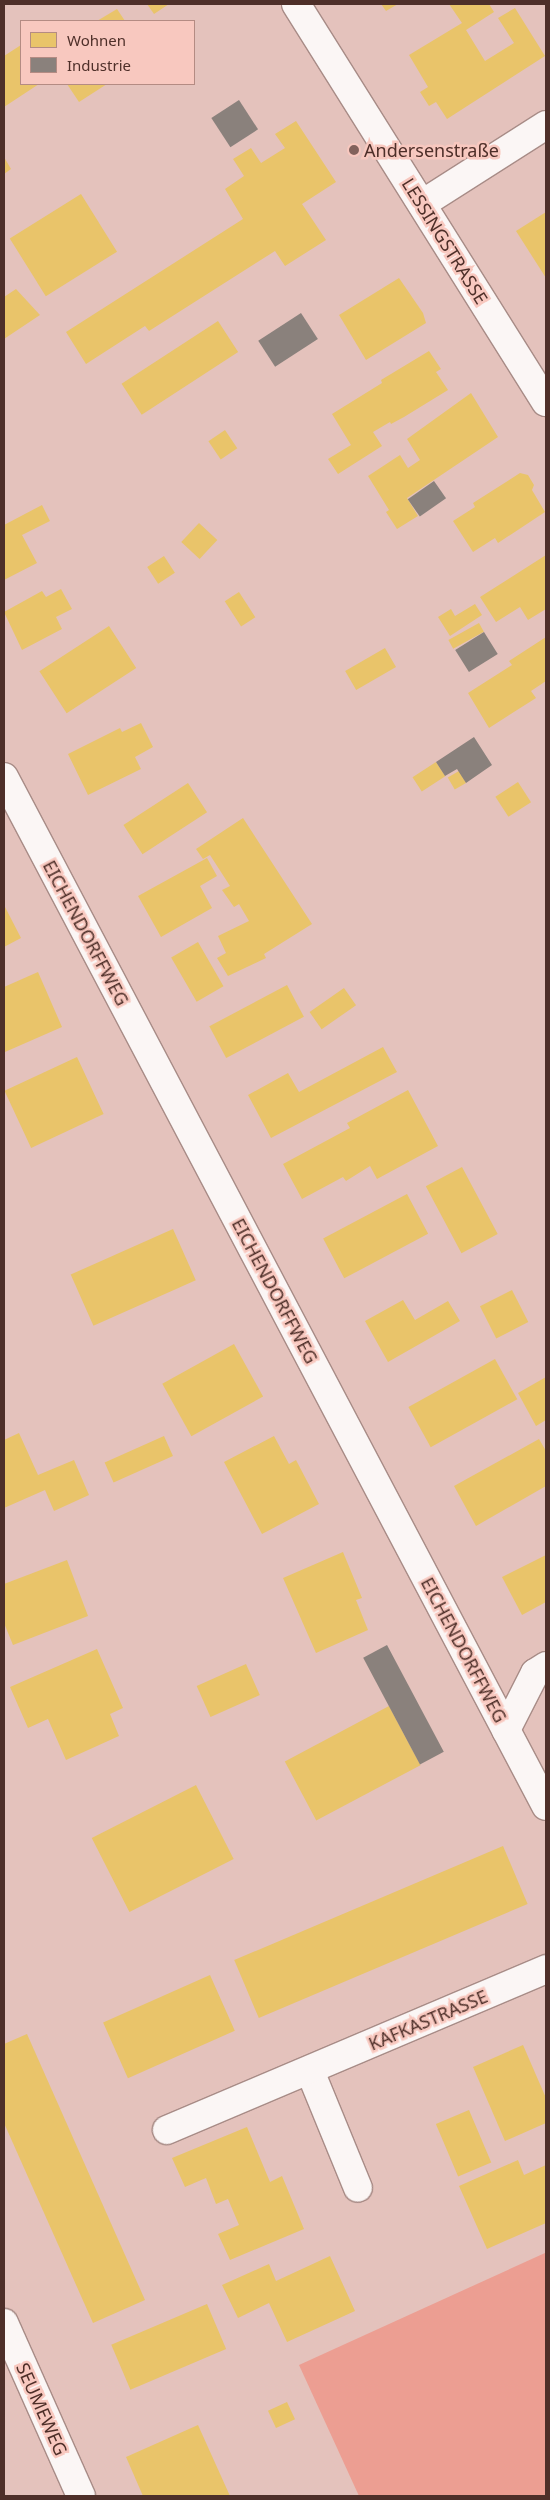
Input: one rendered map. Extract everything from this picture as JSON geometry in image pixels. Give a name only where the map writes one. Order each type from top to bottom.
[{"type":"street","name":"LESSINGSTRASSE","points":[[296,4],[546,402]]},
{"type":"street","points":[[422,204],[546,125]]},
{"type":"street","name":"EICHENDORFFWEG","points":[[4,777],[546,1806]]},
{"type":"street","points":[[506,1730],[535,1673],[546,1666]]},
{"type":"street","name":"KAFKASTRASSE","points":[[167,2130],[310,2071],[546,1969]]},
{"type":"street","points":[[310,2071],[358,2188]]},
{"type":"street","name":"SEUMEWEG","points":[[4,2323],[81,2496]]},
{"type":"shaded area","points":[[545,2253],[546,2496],[359,2496],[299,2365]]},
{"type":"building: Wohnen","points":[[147,4],[169,4],[154,14]]},
{"type":"building: Wohnen","points":[[381,4],[398,4],[386,11]]},
{"type":"building: Wohnen","points":[[449,4],[489,4],[494,12],[466,30],[485,61],[514,43],[498,18],[515,8],[545,56],[447,119],[436,102],[429,106],[420,92],[428,87],[409,55],[462,23]]},
{"type":"building: Wohnen","points":[[117,9],[124,20],[99,20]]},
{"type":"building: Wohnen","points":[[20,46],[20,85],[37,85],[4,107],[4,56]]},
{"type":"building: Wohnen","points":[[68,85],[105,85],[79,102]]},
{"type":"building: Wohnen","points":[[296,121],[336,182],[302,204],[326,240],[285,266],[275,251],[149,331],[145,326],[86,364],[66,332],[243,219],[225,189],[244,176],[233,159],[251,148],[261,163],[285,148],[275,134]]},
{"type":"building: Wohnen","points":[[4,157],[11,169],[4,174]]},
{"type":"building: Wohnen","points":[[81,194],[117,252],[46,296],[10,239]]},
{"type":"building: Wohnen","points":[[546,212],[546,278],[516,231]]},
{"type":"building: Wohnen","points":[[399,278],[423,313],[426,323],[366,360],[339,315]]},
{"type":"building: Wohnen","points":[[16,289],[40,315],[4,339],[4,297]]},
{"type":"building: Wohnen","points":[[218,321],[238,352],[142,415],[122,384]]},
{"type":"building: Wohnen","points":[[429,351],[441,369],[436,372],[448,390],[404,417],[391,424],[390,422],[373,432],[382,446],[338,474],[328,459],[351,445],[332,414],[382,383],[381,380]]},
{"type":"building: Wohnen","points":[[471,393],[498,437],[407,498],[418,516],[397,529],[386,512],[389,510],[368,476],[400,455],[408,468],[420,460],[407,439]]},
{"type":"building: Wohnen","points":[[225,430],[237,448],[221,459],[208,441]]},
{"type":"building: Wohnen","points":[[520,473],[528,475],[534,485],[532,490],[545,512],[498,543],[495,538],[473,552],[453,521],[475,507],[473,503]]},
{"type":"building: Wohnen","points":[[42,505],[50,521],[22,535],[37,563],[4,580],[4,525]]},
{"type":"building: Wohnen","points":[[199,523],[217,540],[200,559],[181,542]]},
{"type":"building: Wohnen","points":[[546,555],[546,609],[528,620],[520,607],[496,622],[480,597]]},
{"type":"building: Wohnen","points":[[164,556],[175,573],[158,584],[147,567]]},
{"type":"building: Wohnen","points":[[61,589],[72,609],[56,617],[62,629],[22,650],[4,612],[42,591],[46,597]]},
{"type":"building: Wohnen","points":[[239,592],[255,617],[241,626],[225,601]]},
{"type":"building: Wohnen","points":[[475,604],[482,615],[450,636],[438,617],[451,609],[455,616]]},
{"type":"building: Wohnen","points":[[479,623],[484,632],[453,649],[448,640]]},
{"type":"building: Wohnen","points":[[109,626],[136,668],[67,713],[39,671]]},
{"type":"building: Wohnen","points":[[546,637],[546,681],[531,691],[536,698],[489,728],[468,693],[512,665],[509,661]]},
{"type":"building: Wohnen","points":[[385,648],[396,667],[356,690],[345,671]]},
{"type":"building: Wohnen","points":[[141,723],[153,747],[135,757],[141,769],[88,795],[68,754],[120,728],[122,732]]},
{"type":"building: Wohnen","points":[[436,762],[445,776],[422,792],[413,777]]},
{"type":"building: Wohnen","points":[[459,771],[466,783],[455,790],[448,778]]},
{"type":"building: Wohnen","points":[[518,782],[531,802],[508,817],[495,797]]},
{"type":"building: Wohnen","points":[[188,783],[207,812],[142,854],[123,825]]},
{"type":"building: Wohnen","points":[[243,818],[312,924],[264,954],[266,958],[228,976],[217,958],[226,953],[218,936],[249,921],[239,904],[234,907],[222,890],[230,886],[210,855],[203,859],[196,849]]},
{"type":"building: Wohnen","points":[[207,858],[217,876],[200,886],[212,908],[161,937],[138,896]]},
{"type":"building: Wohnen","points":[[4,905],[21,938],[4,947]]},
{"type":"building: Wohnen","points":[[198,942],[224,986],[197,1002],[171,958]]},
{"type":"building: Wohnen","points":[[38,972],[62,1027],[5,1052],[4,987]]},
{"type":"building: Wohnen","points":[[287,985],[304,1017],[226,1058],[209,1026]]},
{"type":"building: Wohnen","points":[[344,988],[356,1005],[322,1029],[310,1012]]},
{"type":"building: Wohnen","points":[[383,1047],[397,1072],[271,1138],[248,1095],[288,1073],[299,1092]]},
{"type":"building: Wohnen","points":[[77,1057],[104,1114],[31,1148],[4,1091]]},
{"type":"building: Wohnen","points":[[408,1090],[438,1146],[377,1179],[370,1166],[346,1181],[343,1177],[302,1199],[283,1164],[350,1128],[347,1123]]},
{"type":"building: Wohnen","points":[[462,1167],[498,1234],[461,1253],[426,1186]]},
{"type":"building: Wohnen","points":[[407,1194],[428,1234],[344,1278],[323,1239]]},
{"type":"building: Wohnen","points":[[173,1229],[196,1280],[93,1326],[71,1275]]},
{"type":"building: Wohnen","points":[[512,1290],[528,1322],[496,1338],[480,1306]]},
{"type":"building: Wohnen","points":[[403,1300],[415,1320],[448,1301],[460,1321],[388,1362],[365,1321]]},
{"type":"building: Wohnen","points":[[234,1344],[263,1396],[191,1436],[162,1384]]},
{"type":"building: Wohnen","points":[[495,1359],[517,1399],[431,1447],[408,1407]]},
{"type":"building: Wohnen","points":[[546,1377],[546,1420],[536,1426],[518,1393]]},
{"type":"building: Wohnen","points":[[19,1433],[38,1475],[74,1460],[89,1495],[54,1511],[45,1490],[4,1508],[4,1440]]},
{"type":"building: Wohnen","points":[[164,1436],[173,1456],[114,1483],[105,1462]]},
{"type":"building: Wohnen","points":[[274,1436],[289,1464],[296,1460],[319,1504],[262,1534],[224,1462]]},
{"type":"building: Wohnen","points":[[539,1439],[546,1451],[546,1486],[476,1526],[454,1486]]},
{"type":"building: Wohnen","points":[[343,1552],[362,1598],[356,1600],[368,1630],[316,1653],[283,1578]]},
{"type":"building: Wohnen","points":[[546,1555],[546,1602],[522,1615],[502,1577]]},
{"type":"building: Wohnen","points":[[67,1560],[88,1616],[13,1645],[4,1623],[4,1584]]},
{"type":"building: Wohnen","points":[[97,1649],[123,1708],[110,1714],[119,1736],[66,1760],[48,1719],[28,1728],[10,1687]]},
{"type":"building: Wohnen","points":[[246,1664],[260,1695],[210,1717],[197,1686]]},
{"type":"building: Wohnen","points":[[389,1706],[420,1765],[316,1821],[285,1761]]},
{"type":"building: Wohnen","points":[[196,1785],[234,1859],[129,1912],[92,1838]]},
{"type":"building: Wohnen","points":[[503,1846],[528,1904],[259,2018],[234,1960]]},
{"type":"building: Wohnen","points":[[210,1975],[235,2031],[128,2078],[103,2023]]},
{"type":"building: Wohnen","points":[[27,2034],[145,2300],[93,2323],[4,2123],[4,2044]]},
{"type":"building: Wohnen","points":[[523,2045],[546,2098],[546,2123],[505,2141],[473,2067]]},
{"type":"building: Wohnen","points":[[469,2110],[491,2162],[458,2177],[436,2124]]},
{"type":"building: Wohnen","points":[[247,2127],[270,2182],[282,2176],[304,2229],[230,2260],[218,2234],[239,2225],[228,2199],[216,2204],[206,2178],[185,2187],[172,2158]]},
{"type":"building: Wohnen","points":[[518,2160],[524,2175],[546,2165],[546,2223],[487,2249],[459,2186]]},
{"type":"building: Wohnen","points":[[330,2256],[355,2311],[287,2342],[269,2303],[238,2318],[222,2285],[269,2264],[276,2281]]},
{"type":"building: Wohnen","points":[[207,2304],[226,2349],[130,2390],[111,2345]]},
{"type":"building: Wohnen","points":[[287,2402],[295,2419],[276,2428],[268,2411]]},
{"type":"building: Wohnen","points":[[198,2425],[230,2496],[143,2496],[126,2457]]},
{"type":"building: Industrie","points":[[239,100],[258,129],[230,147],[211,118]]},
{"type":"building: Industrie","points":[[301,313],[318,339],[275,367],[258,341]]},
{"type":"building: Industrie","points":[[434,481],[446,498],[420,517],[408,499]]},
{"type":"building: Industrie","points":[[484,632],[498,654],[469,672],[455,650]]},
{"type":"building: Industrie","points":[[474,737],[492,765],[466,783],[457,769],[445,776],[436,762]]},
{"type":"building: Industrie","points":[[387,1645],[444,1752],[420,1765],[363,1658]]},
{"type":"place","name":"Andersenstraße","points":[[354,150]]}]
